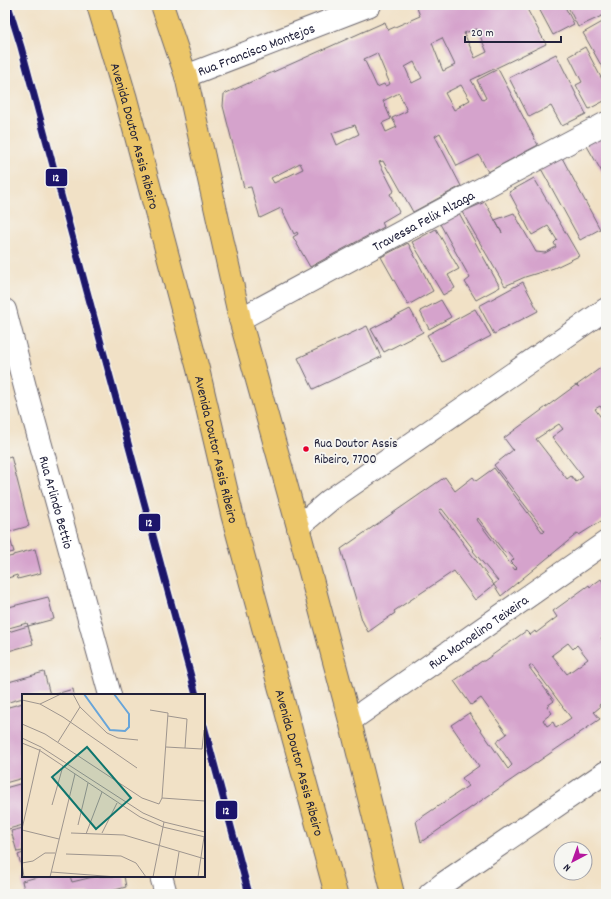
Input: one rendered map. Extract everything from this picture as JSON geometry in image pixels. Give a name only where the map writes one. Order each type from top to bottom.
[{"type":"main road","name":"Avenida Doutor Assis Ribeiro","points":[[98,5],[128,106],[198,369],[232,514],[336,894]]},
{"type":"main road","points":[[162,5],[186,76],[240,318],[350,721],[393,894]]},
{"type":"street","name":"Rua Francisco Montejos","points":[[186,76],[370,5]]},
{"type":"street","name":"Travessa Felix Alzaga","points":[[240,318],[606,123]]},
{"type":"street","points":[[298,527],[330,500],[606,309]]},
{"type":"street","name":"Rua Arlindo Bettio","points":[[5,310],[110,694]]},
{"type":"street","name":"Rua Manoelino Teixeira","points":[[350,721],[606,542]]},
{"type":"street","points":[[430,894],[606,772]]},
{"type":"street","points":[[161,877],[166,894]]},
{"type":"building","points":[[422,5],[527,5],[527,9],[546,44],[471,80],[483,100],[486,98],[477,80],[498,69],[538,145],[488,172],[479,155],[457,166],[440,133],[435,136],[461,186],[413,212],[390,171],[389,172],[383,161],[379,162],[394,191],[390,194],[399,212],[382,222],[384,227],[310,267],[293,237],[298,234],[297,232],[294,234],[281,208],[260,218],[251,187],[244,188],[223,106],[224,94],[385,22],[388,30],[420,16],[417,8]],"holes":[[[477,29],[487,52],[475,58],[464,33]],[[442,38],[455,65],[443,71],[432,43]],[[377,53],[390,84],[385,86],[384,84],[377,87],[364,59]],[[414,62],[422,78],[412,83],[405,67]],[[461,85],[470,100],[454,110],[445,93]],[[399,93],[407,111],[392,118],[397,127],[386,132],[382,123],[391,119],[383,101]],[[355,125],[359,134],[337,145],[332,133]],[[300,163],[303,169],[274,183],[271,178]]]},
{"type":"building","points":[[537,5],[564,5],[574,24],[553,35]]},
{"type":"building","points":[[567,5],[606,5],[606,14],[578,27]]},
{"type":"building","points":[[606,20],[606,74],[583,33]]},
{"type":"building","points":[[585,47],[606,87],[606,100],[589,109],[576,85],[582,82],[569,56]]},
{"type":"building","points":[[556,54],[586,114],[562,126],[551,106],[529,117],[509,78]]},
{"type":"building","points":[[606,128],[606,179],[584,141]]},
{"type":"building","points":[[560,154],[600,229],[580,240],[539,165]]},
{"type":"building","points":[[534,178],[579,256],[554,268],[525,277],[505,286],[462,212],[485,202],[502,233],[495,220],[514,213],[536,252],[545,253],[556,247],[554,243],[557,240],[548,226],[532,235],[509,192]]},
{"type":"building","points":[[459,213],[500,287],[476,300],[465,282],[470,278],[440,224]]},
{"type":"building","points":[[436,229],[459,269],[448,275],[455,288],[443,295],[412,242]]},
{"type":"building","points":[[408,243],[433,291],[408,305],[381,257]]},
{"type":"building","points":[[523,282],[538,311],[494,334],[479,306]]},
{"type":"building","points":[[441,300],[451,317],[429,329],[420,311]]},
{"type":"building","points":[[410,309],[423,332],[384,352],[371,329]]},
{"type":"building","points":[[475,309],[491,336],[442,362],[427,335]]},
{"type":"building","points":[[367,326],[381,357],[313,389],[298,358]]},
{"type":"building","points":[[606,364],[606,414],[600,406],[595,409],[606,423],[606,518],[579,535],[578,533],[501,596],[494,585],[475,600],[454,571],[394,611],[395,613],[368,632],[362,620],[341,549],[445,477],[455,491],[473,477],[476,481],[494,468],[543,533],[545,531],[494,465],[513,450],[504,438],[576,385],[579,387],[577,385]],"holes":[[[559,424],[563,429],[552,437],[583,477],[576,482],[571,476],[567,479],[536,439]],[[442,509],[474,550],[473,551],[498,581],[494,584],[439,510]],[[478,518],[505,553],[508,552],[514,559],[511,562],[517,568],[515,570],[477,520]]]},
{"type":"building","points":[[11,456],[29,526],[8,532],[14,552],[5,554],[5,458]]},
{"type":"building","points":[[35,549],[41,573],[18,579],[17,575],[5,579],[5,558]]},
{"type":"building","points":[[601,579],[606,587],[606,639],[604,636],[601,638],[606,644],[606,699],[594,712],[600,719],[421,842],[416,821],[468,786],[462,778],[479,766],[451,725],[469,713],[508,769],[512,765],[496,742],[507,734],[481,698],[471,705],[454,681],[526,631],[530,635],[535,631],[536,633],[557,617],[553,611],[589,585],[590,587]],"holes":[[[568,643],[573,649],[577,645],[588,659],[567,674],[552,655]],[[532,665],[571,718],[556,728],[553,722],[547,726],[543,720],[552,713],[547,706],[554,701],[529,667]]]},
{"type":"building","points":[[48,597],[54,619],[28,626],[27,623],[5,629],[5,608]]},
{"type":"building","points":[[28,626],[33,644],[5,652],[5,633]]},
{"type":"building","points":[[44,672],[50,694],[22,694],[22,698],[5,703],[5,683]]},
{"type":"building","points":[[73,689],[74,694],[56,694]]},
{"type":"building","points":[[22,703],[22,778],[5,783],[5,708]]},
{"type":"building","points":[[22,783],[22,825],[5,830],[5,788]]},
{"type":"building","points":[[22,828],[22,851],[17,852],[11,831]]},
{"type":"building","points":[[22,853],[22,868],[18,855]]},
{"type":"building","points":[[37,877],[70,877],[72,882],[93,877],[124,877],[126,887],[104,894],[25,894],[22,881]]},
{"type":"transit line","name":"12","points":[[8,5],[21,47],[196,694]]},
{"type":"transit line","name":"12","points":[[205,730],[249,894]]},
{"type":"place","name":"Rua Doutor Assis Ribeiro, 7700","points":[[306,449]]}]
